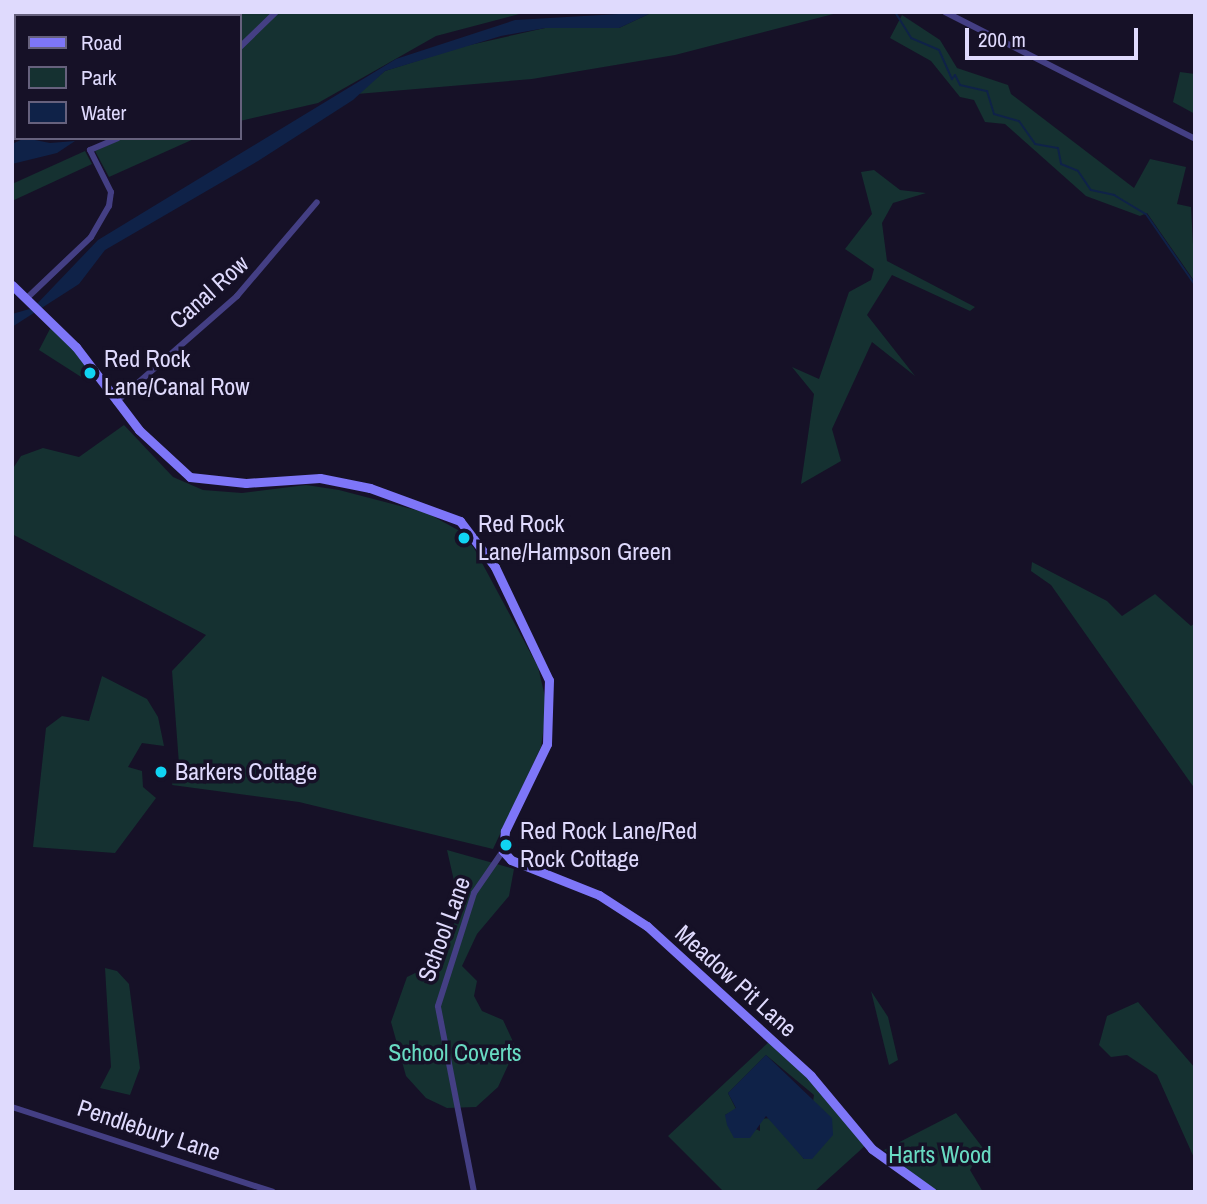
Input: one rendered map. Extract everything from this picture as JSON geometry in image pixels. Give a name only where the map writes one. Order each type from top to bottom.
[{"type":"main road","points":[[12,285],[76,347],[116,402],[190,477],[246,483],[320,478],[382,492],[460,521],[495,567],[550,680],[547,744],[505,831],[503,851]]},
{"type":"main road","name":"Meadow Pit Lane","points":[[503,851],[511,860],[579,884],[647,926],[811,1076],[872,1149],[932,1192]]},
{"type":"street","points":[[242,45],[276,12]]},
{"type":"street","points":[[945,12],[1195,139]]},
{"type":"street","points":[[33,304],[95,230],[112,198],[90,150],[113,140]]},
{"type":"street","name":"Canal Row","points":[[116,402],[237,296],[317,202]]},
{"type":"street","name":"School Lane","points":[[474,1192],[438,1006],[474,893],[503,851]]},
{"type":"street","name":"Pendlebury Lane","points":[[12,1107],[273,1192]]},
{"type":"green space","points":[[75,12],[527,12],[436,36],[318,103],[242,121],[242,14]]},
{"type":"green space","points":[[653,12],[841,12],[675,55],[532,79],[357,94],[385,71],[461,47],[545,28],[619,28]]},
{"type":"green space","points":[[902,15],[940,40],[957,68],[1008,85],[1011,94],[1134,188],[1150,159],[1186,167],[1177,204],[1191,207],[1195,282],[1147,213],[1140,216],[1086,196],[1005,124],[985,122],[974,100],[960,97],[931,61],[890,38]]},
{"type":"green space","points":[[1180,72],[1195,74],[1195,114],[1173,102]]},
{"type":"green space","points":[[120,140],[192,140],[109,177],[95,151]]},
{"type":"green space","points":[[85,151],[92,164],[12,201],[12,184]]},
{"type":"green space","points":[[874,170],[900,190],[926,193],[893,203],[882,223],[887,261],[975,307],[970,311],[892,275],[867,315],[915,376],[872,342],[832,429],[841,461],[801,484],[814,394],[792,367],[819,379],[849,292],[871,280],[874,269],[845,249],[872,214],[861,172]]},
{"type":"green space","points":[[52,325],[74,348],[96,380],[89,382],[39,350]]},
{"type":"green space","points":[[124,425],[173,477],[203,490],[242,493],[306,485],[339,490],[427,513],[458,530],[474,548],[538,667],[547,705],[541,747],[493,849],[299,802],[172,785],[179,764],[172,671],[206,635],[12,534],[12,470],[21,456],[43,448],[79,457]]},
{"type":"green space","points":[[1032,562],[1107,601],[1122,616],[1155,594],[1191,626],[1195,623],[1195,789],[1051,585],[1031,571]]},
{"type":"green space","points":[[102,676],[147,699],[158,717],[164,746],[142,743],[128,767],[142,771],[143,787],[156,798],[115,853],[33,847],[46,728],[62,716],[89,721]]},
{"type":"green space","name":"School Coverts","points":[[447,850],[514,869],[509,896],[477,934],[462,966],[477,981],[474,996],[482,1011],[503,1020],[516,1048],[498,1087],[476,1107],[447,1108],[426,1098],[406,1076],[391,1022],[407,977],[440,961],[464,897],[457,894]]},
{"type":"green space","points":[[105,968],[117,971],[129,984],[140,1068],[130,1095],[100,1088],[111,1067]]},
{"type":"green space","points":[[871,991],[888,1017],[898,1060],[889,1065]]},
{"type":"green space","points":[[1138,1002],[1195,1068],[1195,1160],[1157,1075],[1127,1055],[1111,1057],[1099,1045],[1107,1016]]},
{"type":"green space","points":[[772,1039],[867,1144],[814,1192],[724,1192],[668,1136]],"holes":[[[766,1055],[814,1095],[804,1159],[772,1118],[760,1119],[760,1131],[725,1115],[736,1109],[728,1093]]]},
{"type":"green space","name":"Harts Wood","points":[[956,1113],[983,1148],[970,1170],[983,1192],[936,1192],[884,1150]]},
{"type":"water","points":[[653,12],[619,28],[545,28],[501,36],[385,71],[353,100],[258,161],[105,250],[79,284],[12,327],[12,314],[33,308],[98,240],[396,59],[515,20]]},
{"type":"water","points":[[21,140],[50,143],[75,141],[57,153],[12,164],[12,144]]},
{"type":"water","points":[[766,1055],[832,1118],[833,1135],[812,1159],[804,1159],[766,1116],[750,1138],[734,1138],[727,1125],[725,1115],[736,1108],[728,1093]]},
{"type":"waterway","points":[[895,12],[911,38],[939,50],[952,79],[955,75],[960,85],[987,91],[994,114],[1019,121],[1035,144],[1058,148],[1061,164],[1078,171],[1091,190],[1114,195],[1146,214],[1195,285]]},
{"type":"place","name":"Red Rock Lane/Canal Row","points":[[90,373]]},
{"type":"place","name":"Red Rock Lane/Hampson Green","points":[[464,538]]},
{"type":"place","name":"Barkers Cottage","points":[[161,772]]},
{"type":"place","name":"Red Rock Lane/Red Rock Cottage","points":[[506,845]]}]
